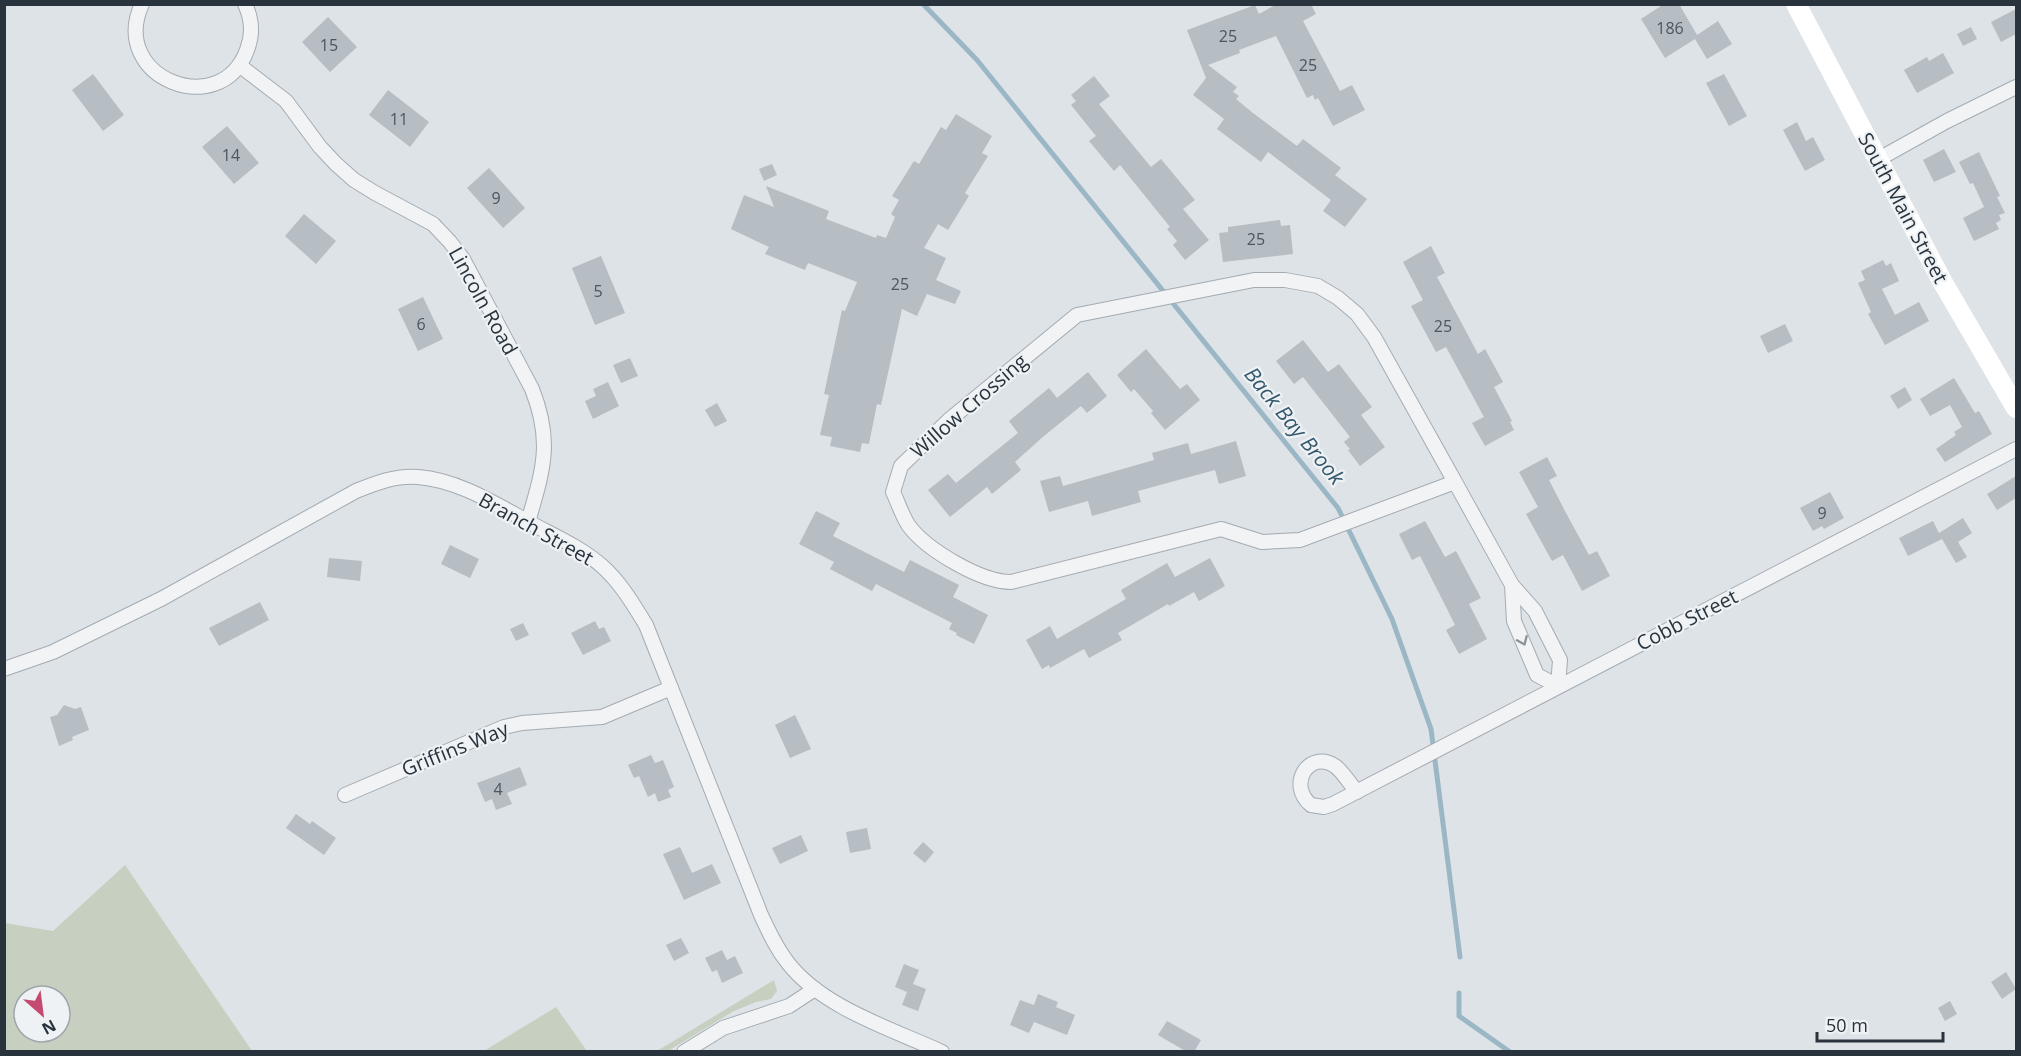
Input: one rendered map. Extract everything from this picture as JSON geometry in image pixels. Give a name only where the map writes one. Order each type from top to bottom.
[{"type":"main road","name":"South Main Street","points":[[1796,4],[1876,160],[1950,296],[2016,408]]},
{"type":"street","points":[[142,4],[137,18],[137,42],[146,64],[164,80],[186,87],[198,87],[221,80],[239,65],[250,43],[250,18],[245,4]]},
{"type":"street","name":"Lincoln Road","points":[[239,65],[285,101],[336,164],[375,193],[433,224],[463,259],[532,389],[540,409],[545,455],[528,522]]},
{"type":"street","points":[[1876,160],[2016,87]]},
{"type":"street","name":"Willow Crossing","points":[[1455,482],[1300,540],[1262,542],[1221,529],[1011,582],[998,582],[971,570],[926,544],[908,525],[893,492],[901,466],[950,420],[1077,315],[1254,280],[1286,280],[1318,286],[1338,298],[1357,314],[1374,337],[1455,482],[1512,585],[1535,611],[1560,660],[1558,686],[1537,675],[1514,621],[1512,585]]},
{"type":"street","name":"Cobb Street","points":[[1358,792],[2016,449]]},
{"type":"street","name":"Branch Street","points":[[4,669],[53,652],[161,599],[356,491],[382,481],[410,477],[436,480],[462,489],[573,545],[592,558],[625,592],[646,625],[771,937],[788,963],[815,989],[843,1006],[942,1052]]},
{"type":"street","name":"Griffins Way","points":[[345,795],[504,728],[522,723],[602,717],[671,688]]},
{"type":"street","points":[[684,1052],[723,1028],[782,1009],[815,989]]},
{"type":"green space","points":[[125,865],[252,1051],[5,1051],[5,923],[53,931]]},
{"type":"green space","points":[[774,980],[777,991],[771,999],[734,1011],[668,1051],[657,1051]]},
{"type":"green space","points":[[556,1007],[587,1051],[484,1051]]},
{"type":"building","points":[[1277,4],[1311,4],[1316,14],[1303,21],[1340,91],[1352,85],[1365,110],[1333,126],[1318,98],[1315,100],[1313,95],[1307,98],[1276,36],[1208,65],[1237,87],[1233,92],[1239,96],[1236,99],[1253,113],[1297,146],[1303,139],[1341,168],[1335,175],[1367,199],[1345,227],[1323,211],[1331,200],[1268,152],[1261,162],[1217,129],[1224,119],[1193,95],[1206,78],[1187,30],[1255,5],[1259,14]]},
{"type":"building","points":[[1664,4],[1679,4],[1697,35],[1718,21],[1732,44],[1707,59],[1695,39],[1665,58],[1641,19]]},
{"type":"building","points":[[2016,9],[2016,34],[2001,42],[1991,22]]},
{"type":"building","points":[[328,17],[357,47],[330,72],[302,42]]},
{"type":"building","points":[[1971,27],[1977,39],[1963,46],[1957,34]]},
{"type":"building","points":[[1943,53],[1954,73],[1917,93],[1904,70],[1927,57],[1929,61]]},
{"type":"building","points":[[93,74],[124,115],[103,131],[72,90]]},
{"type":"building","points":[[1724,74],[1747,116],[1729,126],[1706,83]]},
{"type":"building","points":[[1094,76],[1110,96],[1099,104],[1151,167],[1161,159],[1195,200],[1183,209],[1209,240],[1185,260],[1173,245],[1177,241],[1167,229],[1170,227],[1120,165],[1114,171],[1089,141],[1096,136],[1071,105],[1076,101],[1071,95]]},
{"type":"building","points":[[388,90],[429,122],[410,147],[369,115]]},
{"type":"building","points":[[956,114],[992,136],[982,153],[988,156],[965,193],[969,196],[948,230],[938,224],[924,248],[946,258],[936,280],[961,291],[955,304],[927,294],[917,316],[902,309],[881,405],[877,404],[869,444],[862,443],[860,452],[830,446],[832,437],[820,435],[829,395],[824,394],[842,310],[845,311],[857,282],[808,263],[805,270],[765,254],[769,247],[731,229],[744,195],[774,207],[766,186],[829,211],[826,219],[876,238],[877,235],[886,238],[895,217],[891,214],[899,200],[892,196],[914,161],[919,164],[941,127],[946,130]]},
{"type":"building","points":[[1797,122],[1806,141],[1813,137],[1825,160],[1805,171],[1783,130]]},
{"type":"building","points":[[227,126],[259,163],[234,184],[202,147]]},
{"type":"building","points":[[1944,149],[1956,172],[1934,182],[1923,160]]},
{"type":"building","points":[[1979,152],[2000,196],[1997,197],[2005,213],[1999,215],[2001,220],[1996,223],[1999,229],[1974,241],[1963,218],[1984,207],[1973,183],[1970,184],[1959,162]]},
{"type":"building","points":[[772,164],[777,175],[764,181],[759,169]]},
{"type":"building","points":[[489,168],[525,208],[503,228],[467,188]]},
{"type":"building","points":[[304,214],[336,241],[316,264],[285,236]]},
{"type":"building","points":[[1280,220],[1281,226],[1290,225],[1293,254],[1223,262],[1219,233],[1228,232],[1228,227]]},
{"type":"building","points":[[1431,246],[1445,273],[1437,277],[1478,354],[1485,349],[1503,382],[1494,387],[1512,421],[1510,422],[1514,430],[1485,446],[1472,423],[1484,417],[1446,347],[1436,352],[1411,306],[1423,300],[1403,262]]},
{"type":"building","points":[[601,256],[625,313],[595,325],[572,268]]},
{"type":"building","points":[[1883,260],[1886,266],[1891,263],[1899,281],[1882,289],[1895,315],[1919,302],[1929,321],[1885,345],[1868,314],[1871,312],[1858,283],[1865,280],[1861,271]]},
{"type":"building","points":[[423,297],[443,339],[418,351],[398,309]]},
{"type":"building","points":[[1785,324],[1793,341],[1768,353],[1760,336]]},
{"type":"building","points":[[1303,340],[1328,372],[1339,364],[1372,407],[1361,415],[1385,447],[1360,466],[1344,442],[1350,437],[1303,377],[1294,384],[1276,361]]},
{"type":"building","points":[[1146,349],[1180,389],[1187,384],[1200,400],[1165,430],[1151,413],[1153,411],[1134,389],[1131,392],[1117,375]]},
{"type":"building","points":[[630,358],[638,376],[621,383],[613,365]]},
{"type":"building","points":[[1088,372],[1107,396],[1087,413],[1081,406],[1015,462],[1021,470],[992,494],[987,487],[950,517],[928,490],[948,474],[956,483],[1018,433],[1009,421],[1049,388],[1057,398]]},
{"type":"building","points":[[1954,378],[1975,413],[1979,411],[1992,434],[1945,462],[1936,449],[1956,435],[1954,432],[1962,427],[1950,405],[1930,416],[1920,399]]},
{"type":"building","points":[[608,382],[619,406],[593,419],[585,401],[596,396],[593,389]]},
{"type":"building","points":[[1905,387],[1912,400],[1898,409],[1890,396]]},
{"type":"building","points":[[717,403],[727,421],[715,427],[705,410]]},
{"type":"building","points":[[1236,441],[1246,476],[1219,484],[1215,470],[1138,491],[1141,502],[1092,516],[1088,501],[1049,512],[1040,481],[1060,476],[1063,486],[1154,460],[1152,453],[1188,443],[1191,454]]},
{"type":"building","points":[[1547,457],[1557,476],[1549,480],[1566,513],[1589,555],[1597,551],[1610,576],[1582,591],[1563,555],[1552,561],[1526,514],[1538,507],[1519,472]]},
{"type":"building","points":[[2016,476],[2016,498],[1997,510],[1987,494]]},
{"type":"building","points":[[1830,492],[1844,518],[1824,529],[1822,526],[1813,531],[1800,508]]},
{"type":"building","points":[[816,511],[840,523],[833,536],[904,572],[910,560],[959,585],[953,597],[988,615],[974,644],[949,629],[952,623],[876,584],[872,591],[830,569],[834,562],[799,544]]},
{"type":"building","points":[[1963,518],[1972,533],[1958,542],[1967,557],[1956,563],[1942,539],[1908,556],[1899,538],[1933,521],[1939,533]]},
{"type":"building","points":[[1425,521],[1445,557],[1456,551],[1481,598],[1469,604],[1487,639],[1459,654],[1446,630],[1455,625],[1442,599],[1420,556],[1412,560],[1399,534]]},
{"type":"building","points":[[450,545],[479,559],[470,578],[441,564]]},
{"type":"building","points":[[329,558],[362,561],[360,581],[327,577]]},
{"type":"building","points":[[1210,558],[1225,586],[1199,601],[1194,592],[1169,606],[1168,604],[1118,633],[1122,640],[1089,658],[1084,649],[1050,668],[1049,665],[1042,669],[1026,640],[1050,626],[1057,639],[1126,599],[1121,590],[1167,563],[1175,577]]},
{"type":"building","points":[[260,602],[269,620],[219,646],[209,628]]},
{"type":"building","points":[[595,621],[599,629],[604,627],[611,641],[583,655],[571,633]]},
{"type":"building","points":[[523,623],[529,635],[516,641],[510,629]]},
{"type":"building","points":[[64,705],[75,709],[81,707],[89,730],[72,737],[73,740],[59,746],[50,717],[57,715]]},
{"type":"building","points":[[795,715],[811,749],[790,758],[775,725]]},
{"type":"building","points":[[651,755],[655,763],[663,760],[674,787],[668,790],[671,797],[658,802],[655,793],[648,797],[639,776],[634,778],[628,765]]},
{"type":"building","points":[[520,767],[527,785],[507,793],[512,804],[496,810],[492,799],[485,802],[477,783]]},
{"type":"building","points":[[296,814],[310,824],[312,821],[336,838],[324,855],[286,828]]},
{"type":"building","points":[[867,828],[871,849],[850,853],[846,832]]},
{"type":"building","points":[[801,835],[808,851],[780,864],[772,848]]},
{"type":"building","points":[[923,842],[934,852],[925,863],[913,853]]},
{"type":"building","points":[[680,847],[692,873],[712,864],[721,883],[684,900],[663,854]]},
{"type":"building","points":[[681,938],[689,953],[674,961],[666,945]]},
{"type":"building","points":[[722,950],[727,960],[735,956],[743,973],[722,983],[717,970],[712,972],[705,958]]},
{"type":"building","points":[[904,964],[919,970],[913,984],[926,989],[918,1011],[902,1005],[907,992],[895,987]]},
{"type":"building","points":[[2006,972],[2016,989],[2002,999],[1991,982]]},
{"type":"building","points":[[1038,994],[1058,1002],[1056,1007],[1075,1015],[1067,1035],[1034,1022],[1029,1033],[1010,1025],[1020,1000],[1034,1005]]},
{"type":"building","points":[[1950,1001],[1957,1014],[1945,1021],[1938,1008]]},
{"type":"building","points":[[1167,1021],[1201,1040],[1194,1052],[1187,1052],[1158,1035]]},
{"type":"waterway","name":"Back Bay Brook","points":[[923,4],[977,60],[1338,508],[1392,619],[1431,729],[1460,957]]},
{"type":"waterway","name":"Back Bay Brook","points":[[1459,993],[1459,1016],[1510,1052]]}]
